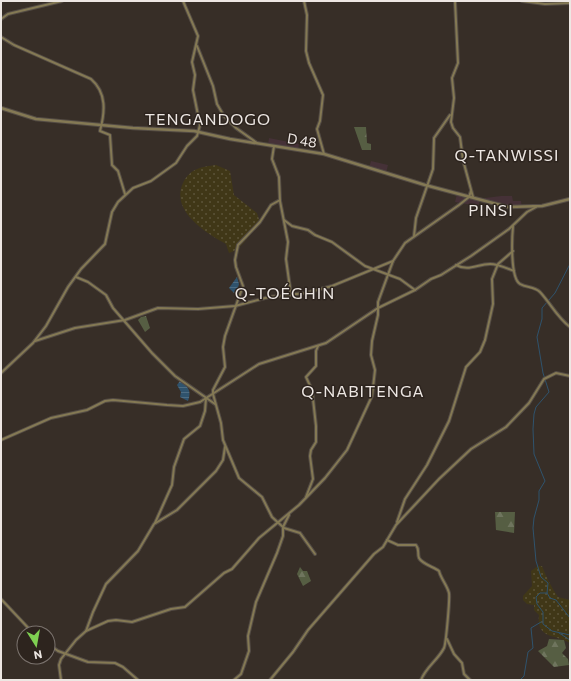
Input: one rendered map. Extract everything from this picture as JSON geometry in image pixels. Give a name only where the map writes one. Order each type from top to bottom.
[{"type":"street","points":[[1,19],[8,14],[62,1]]},
{"type":"street","points":[[1,373],[34,341],[75,277],[106,244],[112,212],[125,194],[133,188],[151,181],[176,163],[187,146],[196,136],[200,125],[193,90],[196,76],[192,62],[198,36],[183,1]]},
{"type":"street","points":[[304,1],[307,15],[306,51],[324,98],[317,129],[324,154]]},
{"type":"street","points":[[455,1],[458,63],[452,78],[454,98],[451,114],[453,128],[460,137],[463,160],[474,198]]},
{"type":"street","points":[[522,1],[545,4],[570,3]]},
{"type":"street","points":[[1,37],[14,45],[86,77],[98,86],[101,91],[104,106],[102,126],[100,129],[101,132],[110,135],[112,165],[118,171],[125,194]]},
{"type":"street","points":[[197,45],[213,86],[217,104],[224,116],[236,128],[258,144]]},
{"type":"street","name":"D 48","points":[[1,108],[36,120],[102,126],[198,131],[258,144],[324,154],[429,186],[508,207],[536,207],[570,199]]},
{"type":"street","points":[[413,237],[416,218],[429,186],[433,169],[434,138],[451,114]]},
{"type":"street","points":[[274,146],[272,159],[280,177],[280,200],[288,242],[286,259],[291,295]]},
{"type":"street","points":[[61,680],[59,665],[65,652],[86,631],[116,620],[132,622],[171,609],[185,607],[224,573],[232,570],[255,542],[305,499],[347,450],[372,396],[375,370],[371,355],[372,341],[378,316],[378,302],[393,261],[403,245],[469,197],[471,191]]},
{"type":"street","points":[[280,200],[268,209],[260,222],[240,243],[236,250],[236,267],[243,286],[235,306],[223,347],[224,367],[213,390],[213,394],[225,447],[239,478],[262,497],[272,517],[283,526],[300,533],[315,554]]},
{"type":"street","points":[[1,440],[51,418],[87,410],[113,400],[183,406],[206,398],[224,385],[259,364],[318,346],[341,334],[378,308],[414,290],[490,243],[527,212],[536,207]]},
{"type":"street","points":[[284,220],[292,226],[308,230],[315,235],[332,242],[365,266],[389,274],[414,290]]},
{"type":"street","points":[[513,225],[515,277],[520,284],[539,291],[553,306],[559,318],[570,327]]},
{"type":"street","points":[[270,680],[293,652],[308,630],[374,554],[383,547],[387,540],[396,524],[405,499],[427,465],[449,421],[466,367],[480,352],[486,340],[493,304],[492,279],[498,265],[513,251]]},
{"type":"street","points":[[34,341],[75,328],[125,320],[158,308],[198,309],[235,306],[269,297],[291,295],[326,288],[393,261]]},
{"type":"street","points":[[456,265],[468,269],[489,264],[498,265],[514,271]]},
{"type":"street","points":[[75,277],[88,282],[106,295],[113,308],[168,369],[216,405]]},
{"type":"street","points":[[305,499],[313,479],[310,456],[311,450],[316,442],[316,426],[312,390],[306,377],[316,366],[316,351],[318,346]]},
{"type":"street","points":[[396,524],[439,479],[471,449],[506,427],[529,403],[544,378],[556,373],[570,376]]},
{"type":"street","points":[[86,631],[92,612],[106,584],[138,551],[154,524],[172,485],[174,467],[184,439],[200,426],[205,411],[206,398]]},
{"type":"street","points":[[154,524],[177,510],[216,471],[221,465],[225,447]]},
{"type":"street","points":[[234,680],[241,674],[249,651],[248,636],[256,602],[277,553],[283,536],[283,526],[289,514]]},
{"type":"street","points":[[387,540],[398,545],[416,545],[419,549],[419,557],[422,561],[439,571],[448,592],[450,606],[446,628],[447,639],[454,654],[462,663],[464,674],[470,680]]},
{"type":"street","points":[[1,599],[25,625]]},
{"type":"street","points":[[421,680],[424,671],[444,647],[447,639]]},
{"type":"street","points":[[56,650],[88,662],[115,663],[127,670],[138,680]]},
{"type":"shaded area","points":[[269,138],[299,144],[298,150],[268,145]]},
{"type":"shaded area","points":[[371,161],[388,165],[386,173],[369,168]]},
{"type":"shaded area","points":[[457,194],[480,200],[478,206],[455,202]]},
{"type":"shaded area","points":[[512,196],[513,201],[521,201],[522,208],[508,207],[484,201],[485,198]]},
{"type":"green space","points":[[354,127],[366,127],[367,143],[371,144],[371,150],[362,150]]},
{"type":"green space","points":[[146,316],[150,328],[145,332],[138,320],[141,317]]},
{"type":"green space","points":[[495,512],[515,512],[514,533],[496,530]]},
{"type":"green space","points":[[300,567],[303,571],[307,571],[311,581],[303,586],[297,574]]},
{"type":"green space","points":[[549,639],[564,640],[566,648],[562,653],[568,659],[569,665],[554,667],[538,651],[547,646]]},
{"type":"sand","points":[[216,165],[230,171],[234,195],[257,213],[260,222],[239,248],[229,253],[226,244],[209,234],[192,220],[185,211],[181,202],[180,193],[183,183],[189,174],[197,169]]},
{"type":"sand","points":[[538,566],[542,566],[558,597],[570,600],[568,610],[570,613],[570,643],[548,635],[544,632],[540,628],[539,615],[534,610],[534,605],[527,604],[523,600],[523,596],[532,586],[531,571]]},
{"type":"water","points":[[237,277],[239,284],[236,295],[229,288]]},
{"type":"water","points":[[180,381],[185,385],[190,394],[188,401],[180,397],[181,392],[177,385]]},
{"type":"waterway","points":[[570,264],[555,293],[542,308],[542,319],[537,337],[543,373],[549,392],[536,407],[533,429],[534,454],[545,481],[539,491],[539,500],[534,518],[533,528],[536,561],[541,577],[548,583],[547,593],[550,598],[556,600],[570,618]]},
{"type":"waterway","points":[[547,593],[540,593],[536,597],[537,604],[543,612],[543,624],[552,631],[570,635]]},
{"type":"waterway","points":[[520,680],[524,676],[528,652],[533,648],[531,628],[541,622]]},
{"type":"waterway","points":[[559,633],[570,640]]},
{"type":"district","name":"TENGANDOGO","points":[[208,118]]},
{"type":"district","name":"Q-TANWISSI","points":[[507,154]]},
{"type":"district","name":"PINSI","points":[[491,209]]},
{"type":"district","name":"Q-TOÉGHIN","points":[[285,292]]},
{"type":"district","name":"Q-NABITENGA","points":[[363,390]]}]
